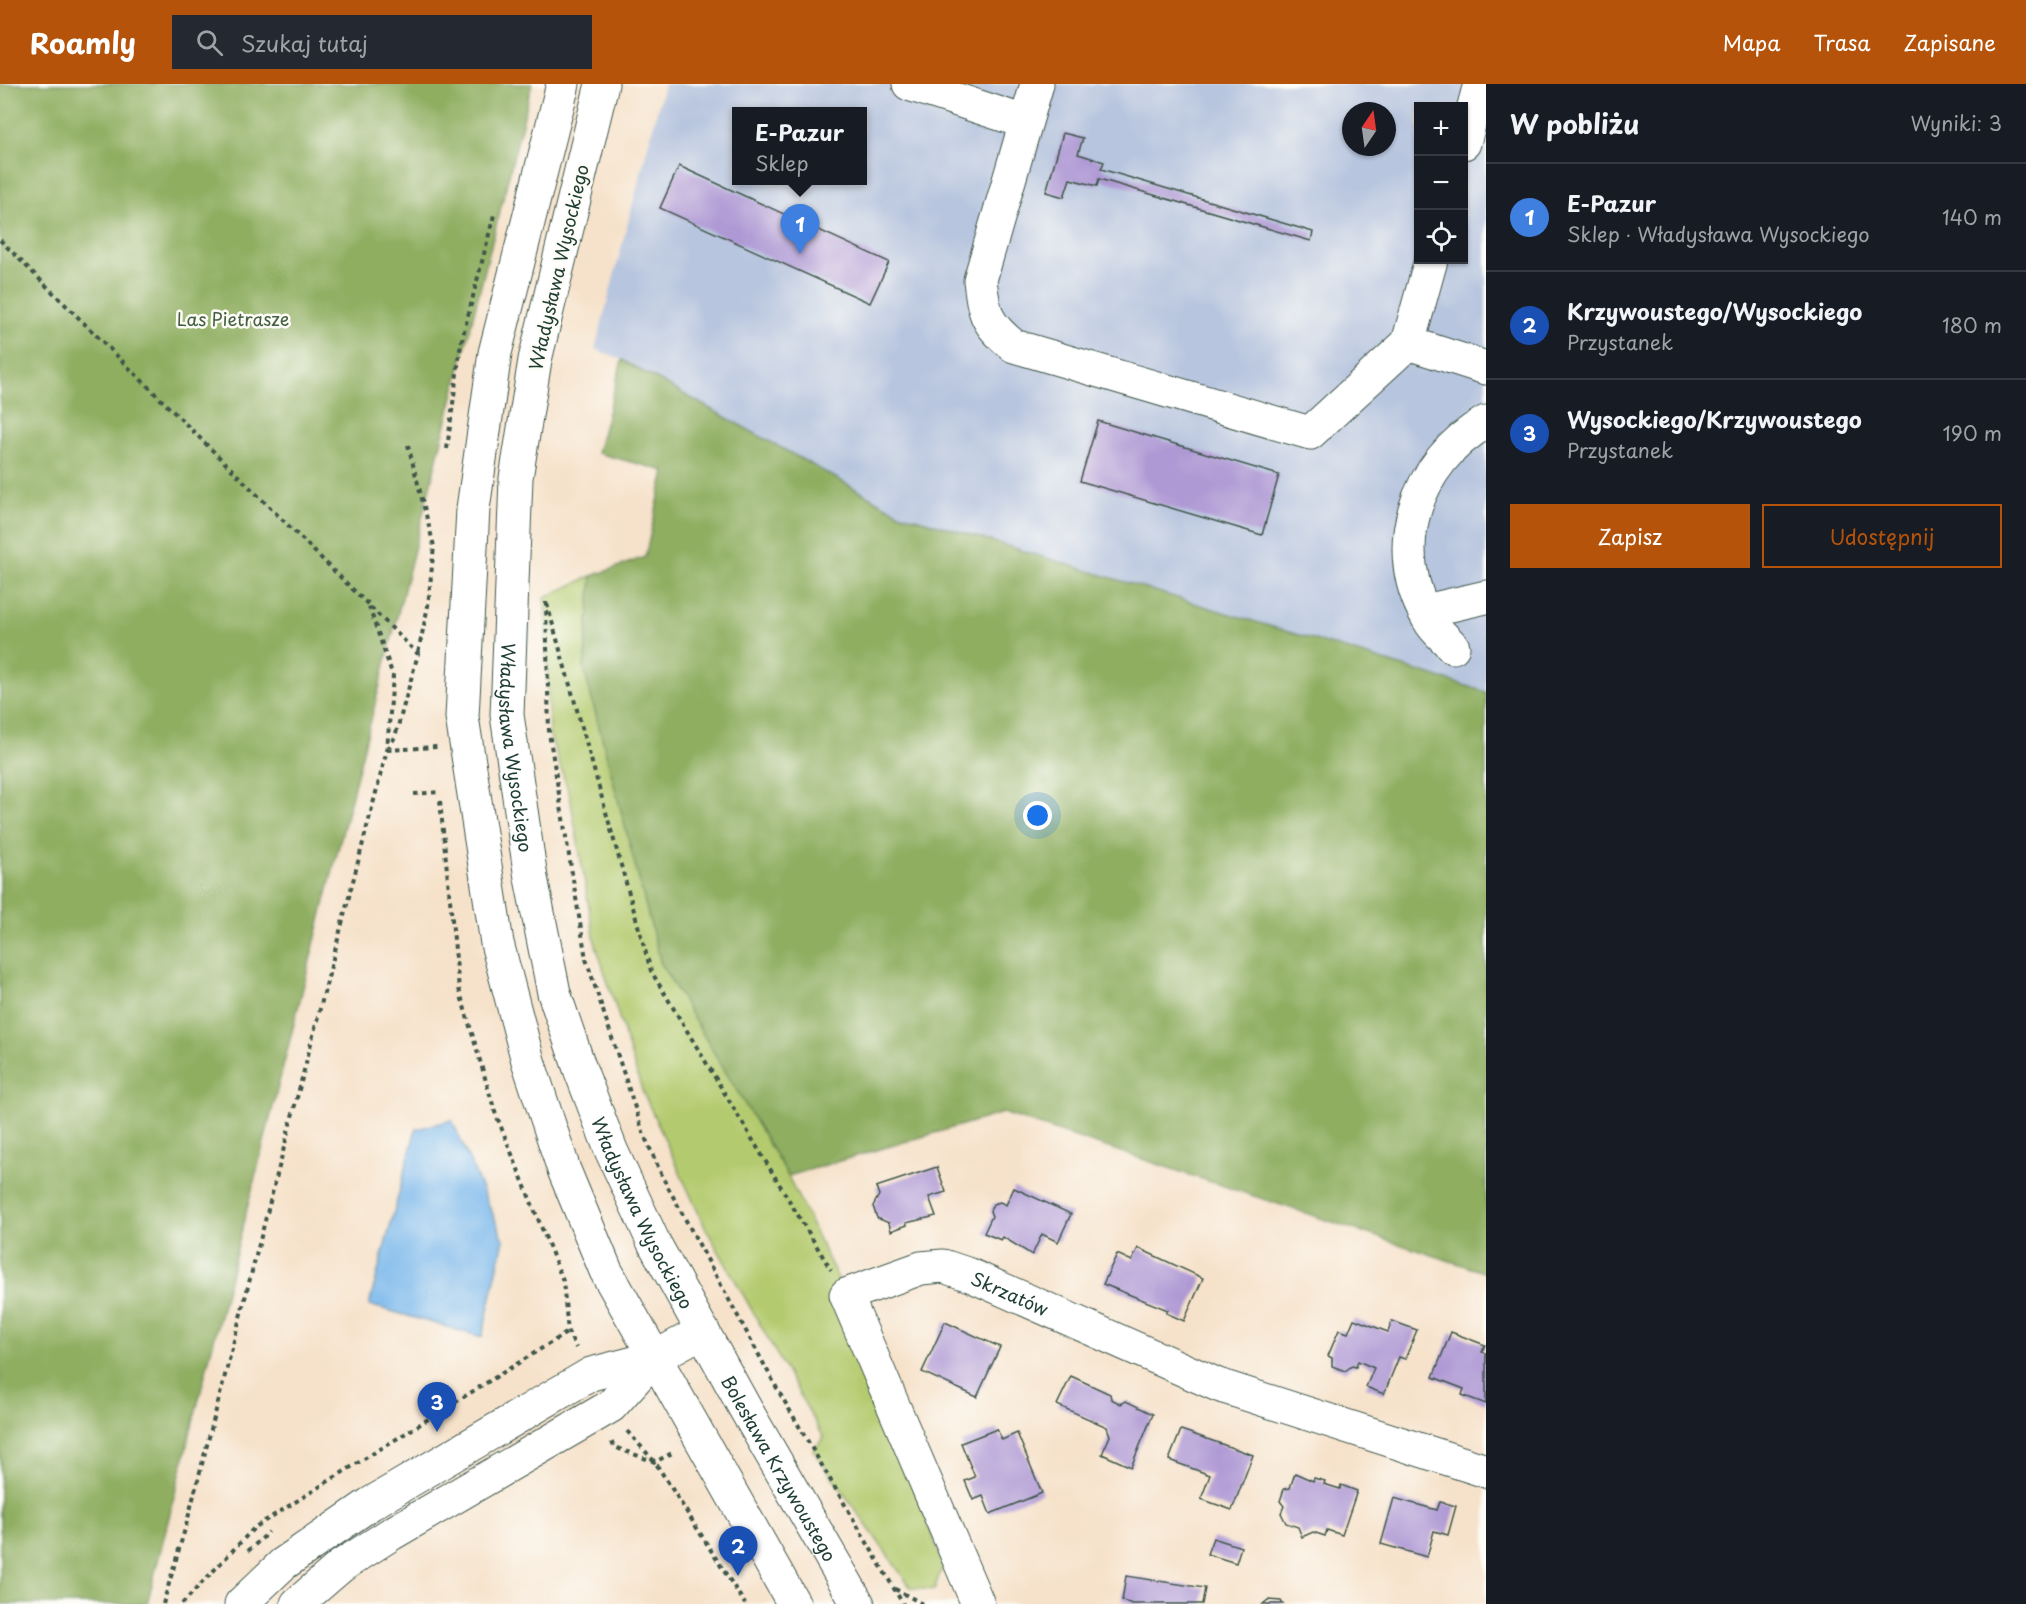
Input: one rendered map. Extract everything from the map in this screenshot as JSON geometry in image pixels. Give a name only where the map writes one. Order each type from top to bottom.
[{"type":"main road","points":[[563,84],[495,353],[472,508],[462,717],[497,943],[528,1061],[564,1170],[606,1271],[794,1604]]},
{"type":"main road","name":"Władysława Wysockiego","points":[[602,84],[535,360],[516,478],[523,548],[507,715],[531,878],[555,993],[611,1150],[653,1241],[702,1331]]},
{"type":"main road","points":[[909,84],[1025,122]]},
{"type":"main road","points":[[1037,84],[980,280],[983,309],[993,329],[1014,346],[1310,433],[1408,343],[1430,264]]},
{"type":"main road","points":[[1468,128],[1480,84]]},
{"type":"main road","points":[[1408,343],[1486,368]]},
{"type":"main road","points":[[1453,647],[1433,625],[1417,592],[1409,557],[1412,516],[1425,483],[1443,456],[1463,435],[1486,422]]},
{"type":"main road","points":[[1425,611],[1486,597]]},
{"type":"main road","name":"Skrzatów","points":[[846,1295],[921,1268],[943,1266],[970,1275],[1218,1385],[1486,1472]]},
{"type":"main road","points":[[846,1295],[978,1604]]},
{"type":"main road","points":[[241,1604],[283,1564],[380,1498],[591,1374],[654,1358],[702,1331]]},
{"type":"main road","name":"Bolesława Krzywoustego","points":[[702,1331],[858,1604]]},
{"type":"main road","points":[[297,1604],[341,1566],[391,1534],[611,1406],[654,1358]]},
{"type":"path","points":[[0,240],[418,654]]},
{"type":"path","points":[[387,750],[394,737],[418,654],[428,606],[434,546],[408,445]]},
{"type":"path","points":[[846,1295],[651,971],[545,597],[549,733],[586,958],[644,1136],[663,1178],[779,1392],[903,1604]]},
{"type":"path","points":[[163,1604],[187,1522],[387,750],[393,676],[367,601]]},
{"type":"path","points":[[387,750],[437,747]]},
{"type":"path","points":[[414,794],[440,792]]},
{"type":"path","points":[[182,1604],[255,1527],[568,1332]]},
{"type":"path","points":[[655,1462],[745,1604]]},
{"type":"path","points":[[894,1589],[923,1604]]},
{"type":"shaded area","points":[[664,84],[1486,84],[1486,692],[899,513],[622,360],[595,349]]},
{"type":"green space","name":"Las Pietrasze","points":[[0,84],[532,84],[147,1604],[0,1604]]},
{"type":"green space","points":[[622,360],[899,513],[1486,692],[1486,1273],[1003,1113],[788,1176],[661,964],[584,669],[592,576],[645,557],[665,471],[597,453]]},
{"type":"green space","points":[[592,576],[584,669],[661,964],[788,1176],[846,1295],[943,1565],[934,1590],[911,1588],[813,1450],[824,1438],[705,1227],[642,1090],[595,942],[570,796],[549,733],[545,597]]},
{"type":"water","points":[[452,1120],[504,1240],[482,1337],[369,1305],[416,1129]]},
{"type":"building","points":[[1063,133],[1083,138],[1078,154],[1104,162],[1101,169],[1313,232],[1311,241],[1099,179],[1097,186],[1070,179],[1064,197],[1046,192]]},
{"type":"building","points":[[679,166],[889,262],[870,303],[660,208]]},
{"type":"building","points":[[1098,421],[1279,475],[1262,535],[1080,481]]},
{"type":"building","points":[[937,1167],[946,1192],[929,1197],[936,1216],[906,1223],[907,1225],[891,1231],[889,1223],[877,1218],[873,1206],[879,1195],[876,1187]]},
{"type":"building","points":[[1014,1188],[1071,1214],[1058,1242],[1042,1234],[1032,1255],[1003,1237],[1001,1240],[984,1233],[992,1216],[990,1211],[993,1204],[1000,1202],[1006,1205]]},
{"type":"building","points":[[1138,1248],[1203,1278],[1184,1321],[1166,1313],[1168,1310],[1103,1284],[1117,1254],[1132,1261]]},
{"type":"building","points":[[1354,1319],[1388,1332],[1392,1321],[1417,1330],[1405,1359],[1399,1357],[1384,1394],[1366,1387],[1374,1368],[1358,1361],[1356,1367],[1352,1366],[1345,1371],[1332,1366],[1332,1358],[1328,1356],[1339,1330],[1348,1333]]},
{"type":"building","points":[[945,1322],[1000,1347],[977,1397],[922,1372]]},
{"type":"building","points":[[1451,1332],[1485,1345],[1482,1352],[1486,1353],[1486,1404],[1462,1395],[1464,1389],[1433,1377]]},
{"type":"building","points":[[1071,1376],[1110,1394],[1111,1399],[1121,1404],[1126,1401],[1153,1414],[1131,1467],[1102,1454],[1110,1436],[1107,1427],[1057,1405]]},
{"type":"building","points":[[997,1429],[1002,1440],[1017,1433],[1042,1493],[990,1514],[983,1496],[973,1500],[965,1481],[975,1477],[961,1443]]},
{"type":"building","points":[[1181,1430],[1253,1455],[1232,1510],[1201,1499],[1210,1475],[1169,1460]]},
{"type":"building","points":[[1295,1473],[1313,1481],[1314,1478],[1325,1481],[1324,1484],[1340,1489],[1341,1485],[1357,1491],[1342,1535],[1327,1530],[1325,1536],[1313,1532],[1302,1537],[1298,1527],[1286,1523],[1281,1513],[1284,1506],[1280,1501],[1284,1489],[1290,1488]]},
{"type":"building","points":[[1394,1498],[1437,1510],[1440,1502],[1456,1506],[1448,1535],[1434,1531],[1427,1557],[1381,1544]]},
{"type":"building","points":[[1213,1538],[1241,1547],[1236,1563],[1207,1554]]},
{"type":"building","points":[[1126,1576],[1205,1588],[1202,1604],[1133,1604],[1122,1601]]},
{"type":"building","points":[[1268,1600],[1281,1601],[1283,1604],[1263,1604]]},
{"type":"place","name":"E-Pazur","points":[[800,254]]},
{"type":"place","name":"Wysockiego/Krzywoustego","points":[[437,1432]]},
{"type":"place","name":"Krzywoustego/Wysockiego","points":[[738,1576]]}]
